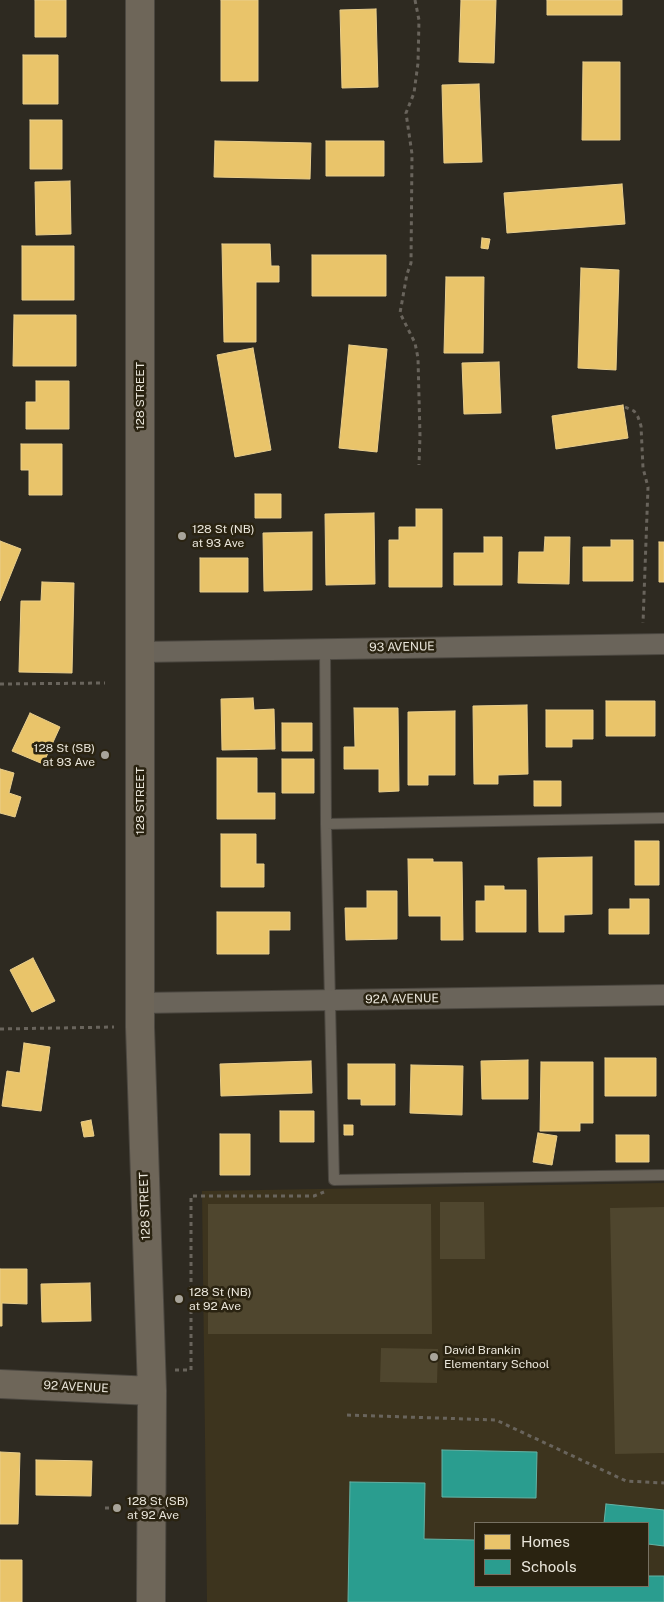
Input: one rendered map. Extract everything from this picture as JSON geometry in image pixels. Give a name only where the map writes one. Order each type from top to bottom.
[{"type":"main road","name":"128 STREET","points":[[140,0],[140,1003],[152,1391],[151,1602]]},
{"type":"main road","name":"92 AVENUE","points":[[0,1384],[152,1391]]},
{"type":"street","name":"93 AVENUE","points":[[141,652],[664,644]]},
{"type":"street","name":"92A AVENUE","points":[[140,1003],[664,995]]},
{"type":"lane","points":[[325,648],[326,824],[334,1180],[664,1175]]},
{"type":"lane","points":[[326,824],[664,818]]},
{"type":"path","points":[[414,0],[419,20],[418,63],[414,93],[406,113],[412,154],[411,263],[407,274],[400,313],[415,343],[418,358],[419,465]]},
{"type":"path","points":[[625,407],[634,411],[641,426],[643,468],[648,487],[643,625]]},
{"type":"path","points":[[0,684],[105,683]]},
{"type":"path","points":[[0,1029],[116,1027]]},
{"type":"path","points":[[179,1370],[191,1370],[191,1196],[314,1196],[327,1191],[334,1180]]},
{"type":"path","points":[[347,1415],[496,1420],[626,1481],[664,1483]]},
{"type":"path","points":[[105,1508],[117,1508]]},
{"type":"shaded area","name":"David Brankin Elementary School","points":[[664,1183],[664,1602],[207,1602],[202,1191]]},
{"type":"shaded area","points":[[440,1202],[484,1202],[485,1259],[440,1259]]},
{"type":"shaded area","points":[[208,1204],[431,1204],[432,1334],[208,1334]]},
{"type":"shaded area","points":[[664,1207],[664,1453],[615,1454],[610,1208]]},
{"type":"shaded area","points":[[381,1348],[438,1349],[437,1383],[380,1382]]},
{"type":"building: Homes","points":[[35,0],[66,0],[66,37],[35,37]]},
{"type":"building: Homes","points":[[221,0],[258,0],[258,81],[221,81]]},
{"type":"building: Homes","points":[[461,0],[496,0],[494,63],[459,62]]},
{"type":"building: Homes","points":[[547,0],[622,0],[622,15],[547,15]]},
{"type":"building: Homes","points":[[376,9],[378,87],[342,88],[340,10]]},
{"type":"building: Homes","points":[[23,55],[58,55],[58,104],[23,104]]},
{"type":"building: Homes","points":[[583,62],[620,62],[620,140],[582,140]]},
{"type":"building: Homes","points":[[479,84],[482,162],[444,163],[442,85]]},
{"type":"building: Homes","points":[[30,120],[62,120],[62,169],[30,169]]},
{"type":"building: Homes","points":[[215,141],[311,143],[310,179],[214,177]]},
{"type":"building: Homes","points":[[326,141],[384,141],[384,176],[326,176]]},
{"type":"building: Homes","points":[[70,181],[71,234],[36,235],[35,182]]},
{"type":"building: Homes","points":[[622,184],[625,224],[507,233],[504,193]]},
{"type":"building: Homes","points":[[482,238],[490,239],[488,249],[481,248]]},
{"type":"building: Homes","points":[[222,244],[270,244],[271,266],[279,266],[279,282],[256,282],[256,342],[224,342]]},
{"type":"building: Homes","points":[[22,246],[74,246],[74,300],[22,300]]},
{"type":"building: Homes","points":[[312,255],[386,255],[386,296],[312,296]]},
{"type":"building: Homes","points":[[581,268],[619,270],[616,370],[578,368]]},
{"type":"building: Homes","points":[[446,277],[484,277],[483,353],[444,353]]},
{"type":"building: Homes","points":[[14,315],[76,315],[76,366],[13,366]]},
{"type":"building: Homes","points":[[349,345],[387,349],[377,452],[339,448]]},
{"type":"building: Homes","points":[[253,348],[271,450],[235,457],[217,355]]},
{"type":"building: Homes","points":[[499,362],[501,413],[464,414],[462,363]]},
{"type":"building: Homes","points":[[36,381],[69,381],[69,429],[26,429],[26,402],[36,402]]},
{"type":"building: Homes","points":[[623,405],[628,438],[556,449],[552,416]]},
{"type":"building: Homes","points":[[21,444],[62,444],[62,495],[29,495],[29,470],[21,470]]},
{"type":"building: Homes","points":[[255,494],[281,494],[281,518],[255,518]]},
{"type":"building: Homes","points":[[416,509],[442,509],[442,587],[389,587],[389,540],[399,540],[399,527],[416,527]]},
{"type":"building: Homes","points":[[374,513],[375,584],[326,585],[325,514]]},
{"type":"building: Homes","points":[[312,532],[312,590],[264,591],[263,533]]},
{"type":"building: Homes","points":[[484,537],[502,537],[502,585],[454,585],[454,553],[484,553]]},
{"type":"building: Homes","points":[[545,537],[570,537],[569,584],[518,583],[519,552],[544,552]]},
{"type":"building: Homes","points":[[611,540],[633,540],[633,581],[583,581],[583,547],[611,547]]},
{"type":"building: Homes","points":[[0,541],[21,549],[0,601]]},
{"type":"building: Homes","points":[[659,542],[664,542],[664,582],[659,582]]},
{"type":"building: Homes","points":[[200,558],[248,558],[248,592],[200,592]]},
{"type":"building: Homes","points":[[42,582],[74,583],[72,673],[19,672],[21,601],[41,601]]},
{"type":"building: Homes","points":[[253,698],[254,710],[274,709],[275,749],[222,750],[221,699]]},
{"type":"building: Homes","points":[[606,701],[655,701],[655,736],[606,736]]},
{"type":"building: Homes","points":[[527,705],[528,774],[498,775],[498,784],[474,784],[473,706]]},
{"type":"building: Homes","points":[[354,708],[398,708],[399,791],[379,792],[379,769],[344,769],[344,747],[355,747]]},
{"type":"building: Homes","points":[[546,710],[593,710],[593,739],[572,739],[572,747],[546,747]]},
{"type":"building: Homes","points":[[455,711],[455,775],[428,775],[428,785],[408,785],[408,712]]},
{"type":"building: Homes","points":[[30,713],[60,727],[43,764],[12,751]]},
{"type":"building: Homes","points":[[282,723],[312,723],[312,751],[282,751]]},
{"type":"building: Homes","points":[[217,758],[257,758],[257,793],[275,793],[275,819],[217,819]]},
{"type":"building: Homes","points":[[282,759],[314,759],[314,793],[282,793]]},
{"type":"building: Homes","points":[[0,769],[14,773],[9,793],[21,797],[15,817],[0,813]]},
{"type":"building: Homes","points":[[534,781],[561,781],[561,806],[534,806]]},
{"type":"building: Homes","points":[[221,834],[256,834],[256,864],[264,864],[264,887],[221,887]]},
{"type":"building: Homes","points":[[635,841],[659,841],[659,885],[635,885]]},
{"type":"building: Homes","points":[[592,857],[592,914],[564,915],[564,932],[539,932],[538,858]]},
{"type":"building: Homes","points":[[408,859],[433,859],[433,862],[462,862],[463,940],[441,940],[441,916],[409,916]]},
{"type":"building: Homes","points":[[485,886],[504,886],[504,890],[526,890],[526,932],[476,932],[476,901],[485,901]]},
{"type":"building: Homes","points":[[367,891],[397,891],[397,939],[346,940],[345,908],[367,908]]},
{"type":"building: Homes","points":[[630,899],[649,899],[649,934],[609,934],[609,909],[630,909]]},
{"type":"building: Homes","points":[[217,912],[290,912],[290,930],[269,930],[269,954],[217,954]]},
{"type":"building: Homes","points":[[33,958],[55,1001],[32,1012],[10,970]]},
{"type":"building: Homes","points":[[24,1043],[50,1047],[41,1111],[2,1106],[7,1071],[20,1073]]},
{"type":"building: Homes","points":[[605,1058],[656,1058],[656,1096],[605,1096]]},
{"type":"building: Homes","points":[[528,1060],[528,1099],[482,1099],[481,1061]]},
{"type":"building: Homes","points":[[311,1061],[312,1093],[221,1096],[220,1064]]},
{"type":"building: Homes","points":[[541,1062],[593,1062],[593,1123],[580,1123],[580,1131],[540,1131]]},
{"type":"building: Homes","points":[[348,1064],[395,1064],[395,1105],[361,1105],[361,1099],[348,1099]]},
{"type":"building: Homes","points":[[411,1065],[463,1066],[462,1115],[410,1113]]},
{"type":"building: Homes","points":[[280,1111],[314,1111],[314,1142],[280,1142]]},
{"type":"building: Homes","points":[[91,1120],[94,1136],[84,1137],[81,1122]]},
{"type":"building: Homes","points":[[344,1125],[353,1125],[353,1135],[344,1135]]},
{"type":"building: Homes","points":[[538,1133],[557,1136],[552,1165],[533,1162]]},
{"type":"building: Homes","points":[[220,1134],[250,1134],[250,1175],[220,1175]]},
{"type":"building: Homes","points":[[616,1135],[649,1135],[649,1162],[616,1162]]},
{"type":"building: Homes","points":[[0,1269],[27,1269],[27,1304],[2,1303],[2,1326],[0,1326]]},
{"type":"building: Homes","points":[[90,1283],[91,1321],[42,1322],[41,1284]]},
{"type":"building: Homes","points":[[0,1452],[20,1453],[18,1524],[0,1524]]},
{"type":"building: Homes","points":[[36,1460],[92,1461],[91,1496],[36,1495]]},
{"type":"building: Homes","points":[[0,1560],[22,1560],[22,1602],[0,1602]]},
{"type":"building: Schools","points":[[442,1450],[537,1452],[536,1498],[442,1497]]},
{"type":"building: Schools","points":[[350,1482],[425,1483],[424,1539],[474,1540],[474,1587],[649,1587],[649,1576],[664,1576],[664,1602],[348,1602]]},
{"type":"building: Schools","points":[[606,1504],[664,1510],[664,1546],[649,1544],[649,1522],[604,1522]]},
{"type":"place","name":"128 St (NB) at 93 Ave","points":[[182,536]]},
{"type":"place","name":"128 St (SB) at 93 Ave","points":[[105,755]]},
{"type":"place","name":"128 St (NB) at 92 Ave","points":[[179,1299]]},
{"type":"place","name":"David Brankin Elementary School","points":[[434,1357]]},
{"type":"place","name":"128 St (SB) at 92 Ave","points":[[117,1508]]}]
